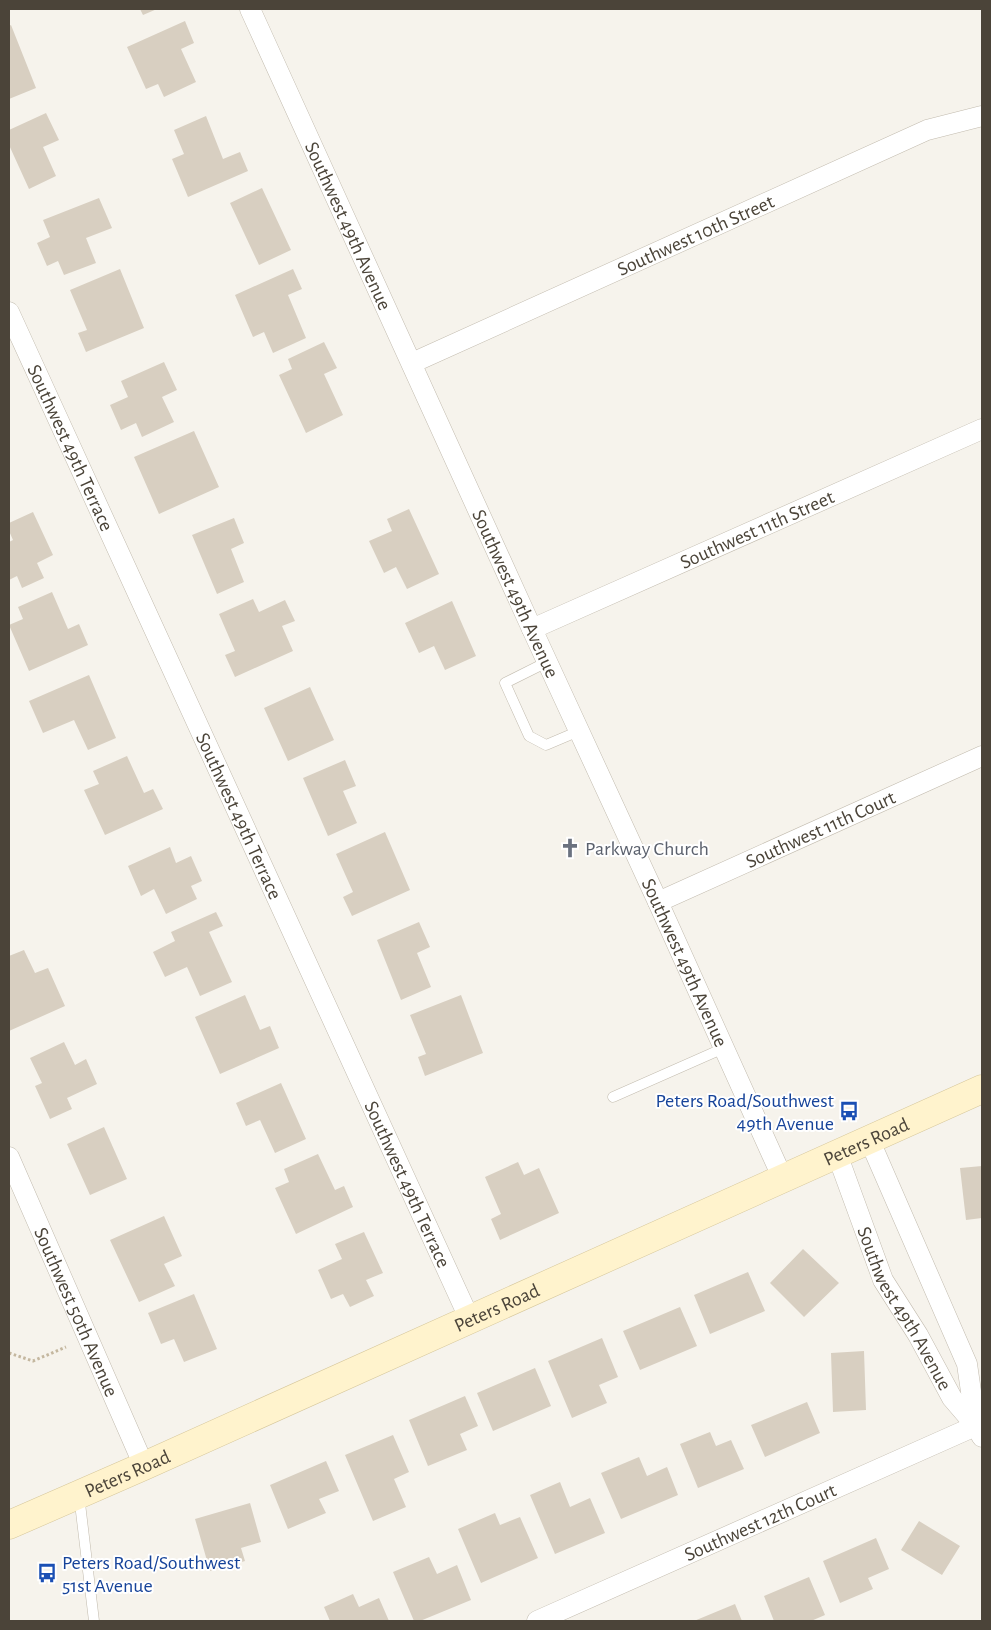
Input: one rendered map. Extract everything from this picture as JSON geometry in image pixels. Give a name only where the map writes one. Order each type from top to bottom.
[{"type":"main road","name":"Peters Road","points":[[9,1525],[982,1089]]},
{"type":"street","name":"Southwest 49th Avenue","points":[[250,9],[783,1179]]},
{"type":"street","name":"Southwest 10th Street","points":[[412,363],[927,130],[982,116]]},
{"type":"street","name":"Southwest 49th Terrace","points":[[9,312],[470,1320]]},
{"type":"street","name":"Southwest 11th Street","points":[[532,629],[982,429]]},
{"type":"street","name":"Southwest 11th Court","points":[[658,902],[982,756]]},
{"type":"street","name":"Southwest 49th Avenue","points":[[869,1139],[967,1364],[980,1429]]},
{"type":"street","name":"Southwest 49th Avenue","points":[[837,1154],[883,1280],[918,1335],[952,1398],[980,1429]]},
{"type":"street","name":"Southwest 50th Avenue","points":[[9,1157],[144,1466]]},
{"type":"street","name":"Southwest 12th Court","points":[[537,1621],[980,1429]]},
{"type":"lane","points":[[547,662],[505,682],[529,736],[546,745],[579,731]]},
{"type":"lane","points":[[613,1097],[724,1048]]},
{"type":"lane","points":[[79,1494],[94,1621]]},
{"type":"path","points":[[9,1353],[33,1361],[88,1338]]},
{"type":"building","points":[[140,9],[157,9],[143,15]]},
{"type":"building","points":[[185,21],[194,43],[181,49],[196,82],[164,97],[158,84],[146,89],[127,47]]},
{"type":"building","points":[[11,25],[36,88],[9,99],[9,26]]},
{"type":"building","points":[[46,113],[59,140],[43,147],[56,176],[29,189],[9,145],[9,130]]},
{"type":"building","points":[[206,116],[223,159],[240,152],[248,171],[188,197],[172,159],[184,154],[174,130]]},
{"type":"building","points":[[262,188],[291,250],[259,265],[230,203]]},
{"type":"building","points":[[99,198],[112,228],[86,238],[96,263],[64,275],[58,261],[47,266],[37,243],[50,237],[43,220]]},
{"type":"building","points":[[120,269],[144,328],[86,352],[78,333],[87,330],[70,290]]},
{"type":"building","points":[[293,269],[302,289],[288,295],[306,338],[273,353],[264,332],[253,337],[235,295]]},
{"type":"building","points":[[324,342],[337,368],[324,374],[343,415],[306,433],[279,375],[292,369],[288,359]]},
{"type":"building","points":[[164,362],[177,390],[162,397],[174,422],[142,437],[136,423],[121,430],[110,405],[128,397],[121,381]]},
{"type":"building","points":[[194,431],[219,487],[159,514],[134,457]]},
{"type":"building","points":[[409,509],[439,574],[407,589],[396,567],[384,573],[369,541],[392,531],[387,519]]},
{"type":"building","points":[[33,512],[53,555],[37,563],[44,578],[22,588],[17,576],[9,580],[9,542],[13,540],[9,531],[9,523]]},
{"type":"building","points":[[234,518],[244,543],[231,549],[244,582],[217,594],[192,535]]},
{"type":"building","points":[[52,592],[68,629],[79,624],[88,645],[29,671],[9,625],[23,619],[18,607]]},
{"type":"building","points":[[253,599],[259,612],[285,600],[295,621],[282,626],[293,651],[235,677],[225,655],[235,651],[219,614]]},
{"type":"building","points":[[452,601],[476,656],[445,670],[434,646],[419,653],[405,623]]},
{"type":"building","points":[[89,675],[116,738],[88,750],[74,720],[43,733],[29,701]]},
{"type":"building","points":[[310,687],[334,740],[288,761],[264,708]]},
{"type":"building","points":[[127,756],[144,793],[153,789],[163,809],[105,835],[84,790],[99,784],[93,771]]},
{"type":"building","points":[[345,760],[356,786],[343,791],[357,823],[328,836],[303,778]]},
{"type":"building","points":[[385,832],[410,890],[352,916],[343,897],[353,892],[336,854]]},
{"type":"building","points":[[170,847],[176,863],[191,856],[202,881],[191,886],[197,899],[166,914],[154,889],[141,896],[128,866]]},
{"type":"building","points":[[216,912],[223,926],[209,932],[232,982],[200,996],[187,967],[165,977],[153,952],[175,941],[171,932]]},
{"type":"building","points":[[419,922],[430,947],[417,953],[431,987],[401,1000],[377,940]]},
{"type":"building","points":[[24,950],[35,973],[48,968],[65,1006],[9,1031],[9,956]]},
{"type":"building","points":[[245,995],[260,1030],[270,1026],[279,1048],[220,1074],[195,1017]]},
{"type":"building","points":[[461,995],[483,1053],[425,1076],[418,1057],[426,1054],[410,1015]]},
{"type":"building","points":[[64,1042],[75,1065],[86,1059],[97,1084],[67,1098],[72,1109],[50,1119],[35,1086],[42,1083],[30,1058]]},
{"type":"building","points":[[281,1083],[306,1139],[275,1153],[260,1120],[246,1126],[236,1103]]},
{"type":"building","points":[[104,1127],[127,1179],[90,1195],[67,1144]]},
{"type":"building","points":[[318,1154],[335,1190],[344,1186],[353,1207],[296,1234],[275,1188],[289,1182],[284,1169]]},
{"type":"building","points":[[518,1162],[524,1175],[539,1168],[559,1213],[500,1240],[491,1219],[501,1214],[485,1177]]},
{"type":"building","points":[[982,1166],[982,1218],[966,1220],[960,1168]]},
{"type":"building","points":[[164,1216],[182,1256],[164,1264],[175,1286],[139,1302],[110,1240]]},
{"type":"building","points":[[364,1232],[383,1273],[366,1280],[374,1296],[350,1307],[343,1294],[331,1299],[318,1270],[342,1259],[335,1244]]},
{"type":"building","points":[[803,1249],[839,1283],[804,1317],[770,1283]]},
{"type":"building","points":[[748,1272],[765,1311],[710,1334],[694,1295]]},
{"type":"building","points":[[194,1294],[217,1349],[184,1362],[174,1339],[161,1344],[148,1313]]},
{"type":"building","points":[[680,1307],[697,1346],[640,1370],[623,1331]]},
{"type":"building","points":[[602,1338],[618,1377],[599,1385],[607,1403],[572,1418],[548,1361]]},
{"type":"building","points":[[864,1351],[866,1410],[833,1412],[831,1353]]},
{"type":"building","points":[[535,1368],[551,1406],[493,1431],[477,1393]]},
{"type":"building","points":[[465,1396],[478,1426],[460,1434],[467,1450],[428,1466],[409,1420]]},
{"type":"building","points":[[807,1402],[820,1433],[765,1457],[751,1425]]},
{"type":"building","points":[[710,1432],[716,1446],[731,1440],[744,1469],[698,1488],[680,1444]]},
{"type":"building","points":[[393,1435],[409,1472],[394,1479],[406,1507],[373,1521],[345,1455]]},
{"type":"building","points":[[639,1457],[647,1476],[667,1467],[678,1495],[621,1519],[601,1473]]},
{"type":"building","points":[[326,1461],[339,1491],[319,1499],[326,1513],[288,1529],[270,1485]]},
{"type":"building","points":[[560,1482],[570,1507],[590,1498],[605,1533],[555,1554],[530,1495]]},
{"type":"building","points":[[250,1503],[261,1542],[241,1548],[245,1561],[210,1571],[195,1519]]},
{"type":"building","points":[[495,1513],[500,1525],[520,1517],[538,1558],[481,1583],[458,1529]]},
{"type":"building","points":[[919,1521],[960,1546],[942,1575],[901,1550]]},
{"type":"building","points":[[876,1538],[889,1569],[868,1578],[873,1589],[840,1603],[823,1561]]},
{"type":"building","points":[[429,1557],[437,1574],[457,1565],[471,1600],[420,1621],[414,1621],[393,1572]]},
{"type":"building","points":[[809,1577],[825,1615],[811,1621],[774,1621],[764,1596]]},
{"type":"building","points":[[353,1594],[359,1607],[379,1598],[389,1621],[330,1621],[324,1607]]},
{"type":"building","points":[[735,1604],[742,1621],[694,1621]]},
{"type":"place","name":"Parkway Church","points":[[570,848]]},
{"type":"place","name":"Peters Road/Southwest 49th Avenue","points":[[849,1111]]},
{"type":"place","name":"Peters Road/Southwest 51st Avenue","points":[[47,1573]]}]
